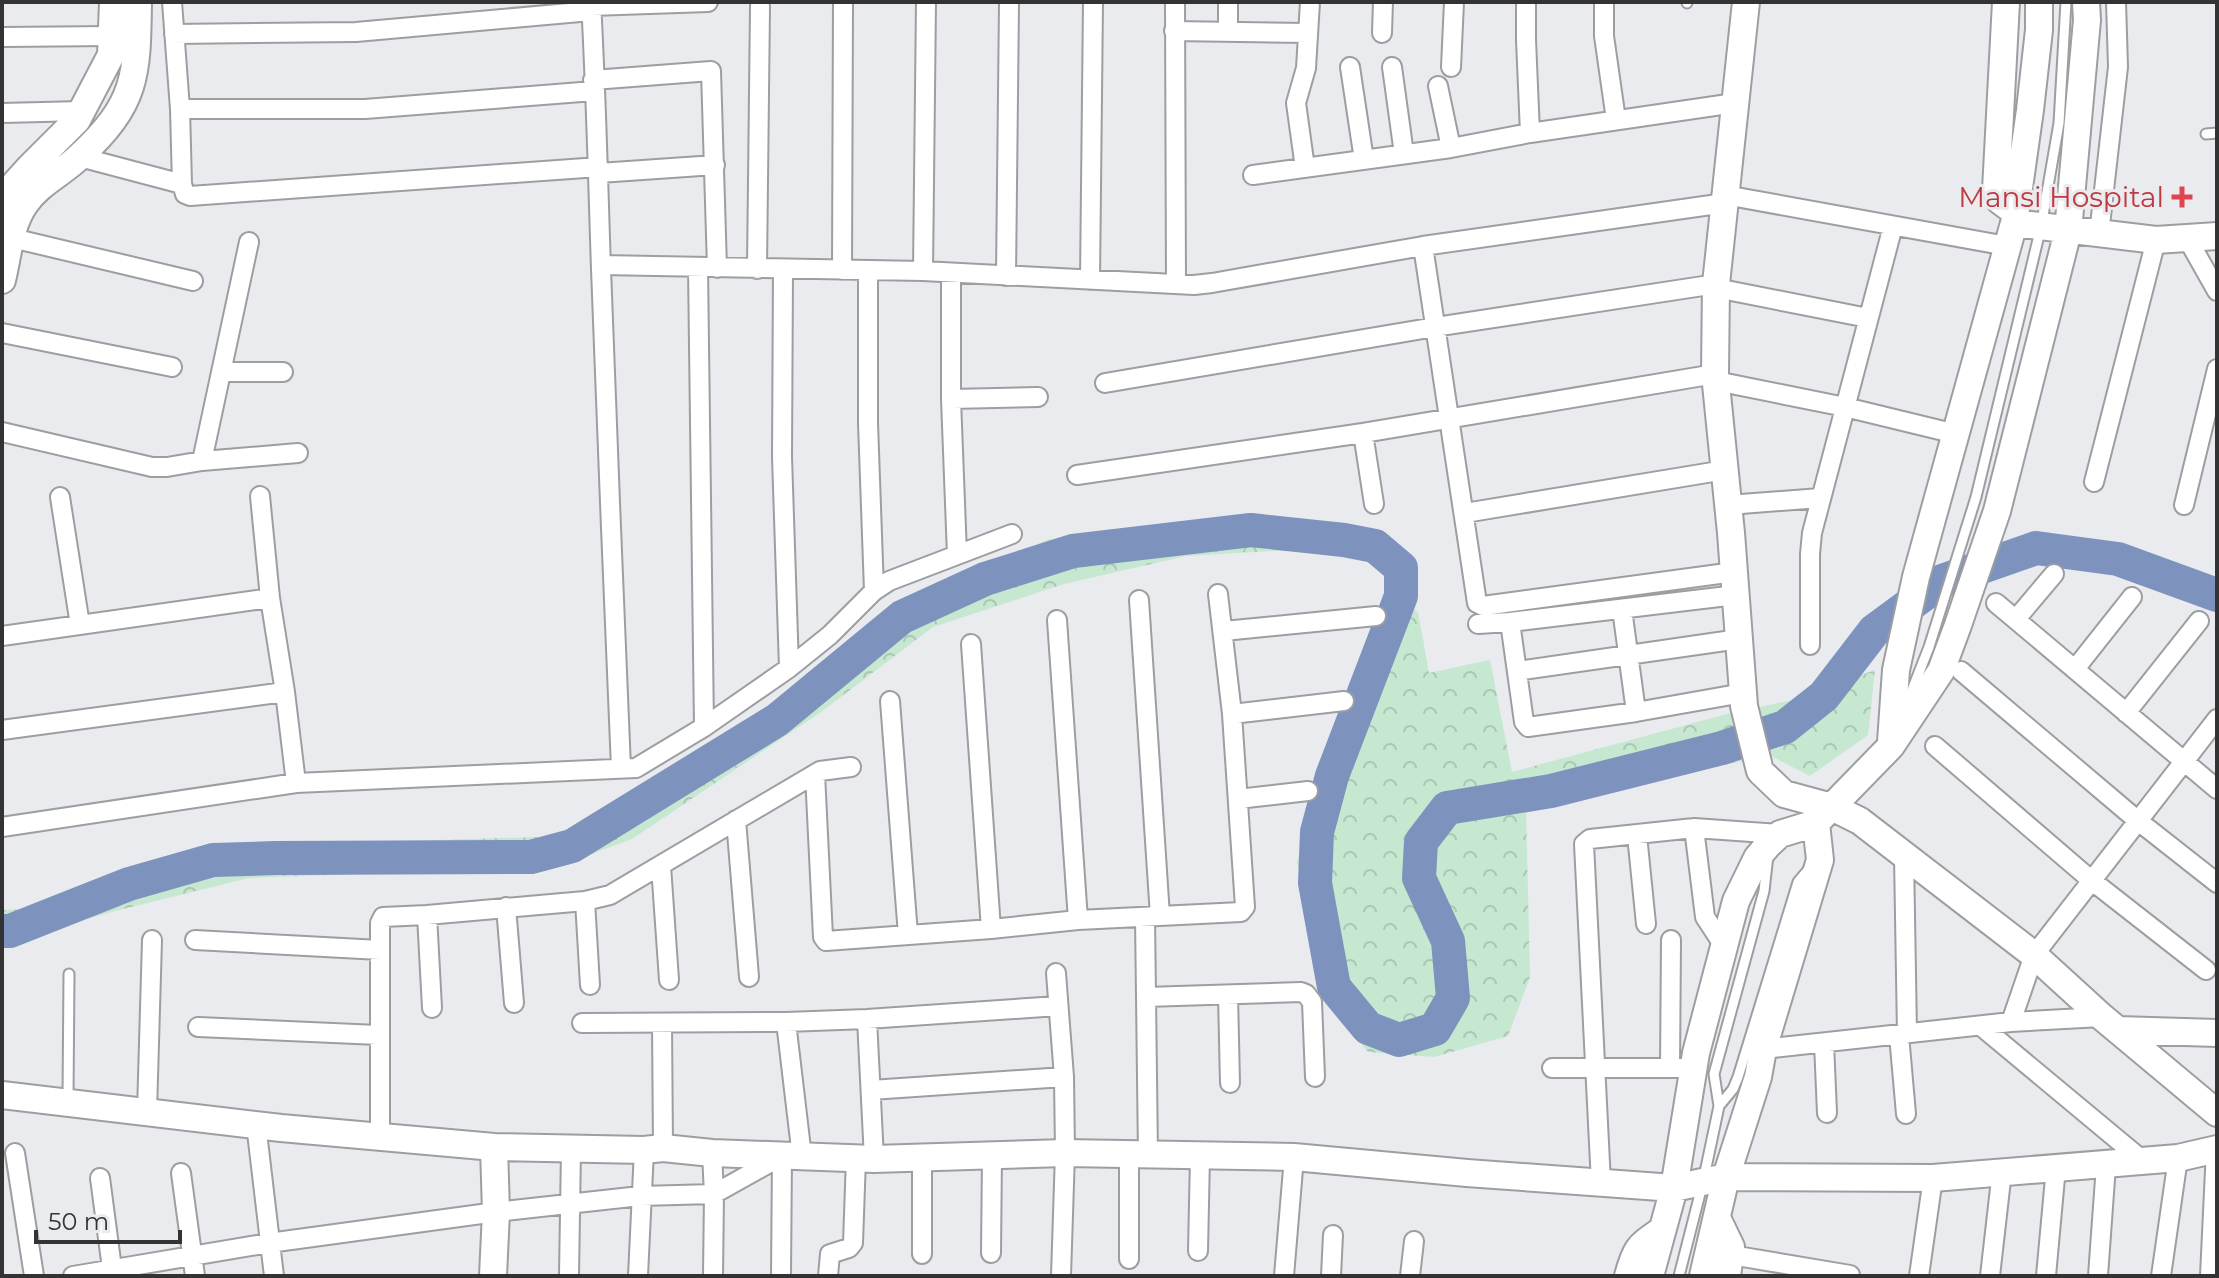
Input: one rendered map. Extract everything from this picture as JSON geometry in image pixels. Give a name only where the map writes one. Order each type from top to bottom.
[{"type":"street","points":[[2,203],[11,188],[77,120],[82,111],[111,55],[113,2]]},
{"type":"street","points":[[2,280],[15,223],[24,206],[35,192],[80,157],[115,118],[126,100],[137,60],[138,2]]},
{"type":"street","points":[[172,2],[182,184],[185,194],[190,196],[715,165]]},
{"type":"street","points":[[174,34],[356,32],[591,6],[708,2]]},
{"type":"street","points":[[842,270],[843,2]]},
{"type":"street","points":[[923,271],[926,2]]},
{"type":"street","points":[[1006,276],[1009,2]]},
{"type":"street","points":[[1090,280],[1093,2]]},
{"type":"street","points":[[1175,2],[1176,284]]},
{"type":"street","points":[[1228,2],[1228,32]]},
{"type":"street","points":[[1305,168],[1296,103],[1306,68],[1310,2]]},
{"type":"street","points":[[1382,33],[1383,2]]},
{"type":"street","points":[[1451,67],[1454,2]]},
{"type":"street","points":[[1526,2],[1530,133]]},
{"type":"street","points":[[1604,2],[1604,36],[1616,120]]},
{"type":"street","points":[[1746,2],[1716,286],[1716,378],[1743,700],[1760,771],[1784,794],[1824,815],[1860,821],[2034,955],[2217,1113]]},
{"type":"street","points":[[2006,2],[1996,190],[2012,227]]},
{"type":"street","points":[[1891,746],[1896,670],[1916,577],[2012,227],[2032,96],[2039,2]]},
{"type":"street","points":[[1682,1068],[1724,946],[1736,901],[1757,858],[1774,839],[1824,815],[1891,746],[1941,671],[1997,511],[2068,231],[2087,20],[2086,2]]},
{"type":"street","points":[[2099,234],[2118,67],[2116,2]]},
{"type":"street","points":[[591,6],[621,768]]},
{"type":"street","points":[[757,269],[760,6]]},
{"type":"street","points":[[1174,31],[1308,33]]},
{"type":"street","points":[[2,37],[112,36]]},
{"type":"street","points":[[1350,67],[1364,160]]},
{"type":"street","points":[[1392,67],[1404,154]]},
{"type":"street","points":[[180,109],[365,109],[711,71],[715,165],[708,268],[704,727]]},
{"type":"street","points":[[1438,86],[1451,148]]},
{"type":"street","points":[[1253,175],[1451,148],[1530,133],[1735,103]]},
{"type":"street","points":[[2,113],[82,111]]},
{"type":"street","points":[[80,157],[182,184]]},
{"type":"street","points":[[2,173],[29,168]]},
{"type":"street","points":[[601,265],[923,271],[1176,284],[1212,283],[1423,246],[1725,199],[1893,226],[2041,227],[2156,240],[2217,236]]},
{"type":"street","points":[[1810,645],[1810,554],[1820,498],[1893,226]]},
{"type":"street","points":[[12,238],[193,281]]},
{"type":"street","points":[[2187,238],[2217,291]]},
{"type":"street","points":[[2094,482],[2156,240]]},
{"type":"street","points":[[202,461],[249,242]]},
{"type":"street","points":[[1423,246],[1465,513],[1475,601],[1479,605],[1735,584]]},
{"type":"street","points":[[783,270],[782,457],[789,668]]},
{"type":"street","points":[[868,271],[868,423],[874,591]]},
{"type":"street","points":[[951,273],[951,399],[957,555]]},
{"type":"street","points":[[1105,383],[1435,327],[1716,286],[1868,318]]},
{"type":"street","points":[[2,333],[172,367]]},
{"type":"street","points":[[2184,505],[2217,369]]},
{"type":"street","points":[[221,372],[283,372]]},
{"type":"street","points":[[1077,475],[1716,378],[1956,434]]},
{"type":"street","points":[[951,399],[1038,397]]},
{"type":"street","points":[[2,432],[152,467],[298,453]]},
{"type":"street","points":[[1363,433],[1374,504]]},
{"type":"street","points":[[1465,513],[1725,470]]},
{"type":"street","points":[[260,496],[270,598],[296,783]]},
{"type":"street","points":[[60,497],[80,625]]},
{"type":"street","points":[[1728,505],[1820,498]]},
{"type":"street","points":[[2,827],[296,783],[641,766],[789,668],[830,635],[874,591],[895,578],[1012,534]]},
{"type":"street","points":[[2016,619],[2054,574]]},
{"type":"street","points":[[1478,624],[1622,609],[1735,584]]},
{"type":"street","points":[[815,774],[824,939],[829,941],[1078,920],[1238,913],[1243,910],[1238,799],[1218,594]]},
{"type":"street","points":[[2075,669],[2132,597]]},
{"type":"street","points":[[2,636],[270,598]]},
{"type":"street","points":[[1129,1259],[1152,917],[1139,600]]},
{"type":"street","points":[[1996,603],[2217,789]]},
{"type":"street","points":[[1622,609],[1636,712]]},
{"type":"street","points":[[1224,631],[1376,616]]},
{"type":"street","points":[[1057,620],[1078,920]]},
{"type":"street","points":[[2126,713],[2199,621]]},
{"type":"street","points":[[1510,622],[1524,722],[1528,727],[1743,700]]},
{"type":"street","points":[[1517,671],[1739,639]]},
{"type":"street","points":[[971,644],[991,929]]},
{"type":"street","points":[[1961,671],[2137,820],[2217,883]]},
{"type":"street","points":[[2,730],[285,692]]},
{"type":"street","points":[[890,701],[908,935]]},
{"type":"street","points":[[1232,714],[1344,701]]},
{"type":"street","points":[[2011,1022],[2034,955],[2217,719]]},
{"type":"street","points":[[1935,746],[2091,880],[2206,970]]},
{"type":"street","points":[[380,1135],[378,1035],[380,923],[383,917],[585,901],[610,895],[815,774],[851,767]]},
{"type":"street","points":[[1238,799],[1308,791]]},
{"type":"street","points":[[1703,1276],[1717,1218],[1714,1179],[1758,1077],[1763,1049],[1820,860],[1824,815]]},
{"type":"street","points":[[736,820],[749,977]]},
{"type":"street","points":[[1601,1183],[1586,840],[1694,828],[1774,839]]},
{"type":"street","points":[[1694,828],[1705,917],[1724,946]]},
{"type":"street","points":[[1637,835],[1646,924]]},
{"type":"street","points":[[1904,856],[1906,1114]]},
{"type":"street","points":[[661,866],[669,980]]},
{"type":"street","points":[[585,901],[590,985]]},
{"type":"street","points":[[506,907],[514,1003]]},
{"type":"street","points":[[427,915],[432,1008]]},
{"type":"street","points":[[147,1112],[152,940]]},
{"type":"street","points":[[195,940],[380,950]]},
{"type":"street","points":[[1650,1276],[1674,1188],[1682,1068],[1671,940]]},
{"type":"street","points":[[1056,973],[1064,1077],[1061,1276]]},
{"type":"street","points":[[1146,997],[1306,994],[1312,1002],[1315,1077]]},
{"type":"street","points":[[1228,995],[1230,1083]]},
{"type":"street","points":[[582,1023],[786,1022],[1058,1006]]},
{"type":"street","points":[[828,1276],[830,1254],[851,1247],[853,1243],[871,1090],[867,1019]]},
{"type":"street","points":[[781,1276],[792,1156],[786,1022]]},
{"type":"street","points":[[1763,1049],[2011,1022],[2110,1023],[2217,1033]]},
{"type":"street","points":[[638,1276],[640,1196],[653,1149],[662,1023]]},
{"type":"street","points":[[1981,1026],[2142,1160]]},
{"type":"street","points":[[198,1027],[378,1035]]},
{"type":"street","points":[[1824,1043],[1827,1113]]},
{"type":"street","points":[[1552,1068],[1682,1068]]},
{"type":"street","points":[[871,1090],[1064,1077]]},
{"type":"street","points":[[2,1095],[494,1147],[653,1149],[865,1159],[1065,1153],[1294,1157],[1674,1188],[1714,1179],[1933,1178],[2178,1158],[2217,1149],[2210,1276]]},
{"type":"street","points":[[256,1124],[274,1276]]},
{"type":"street","points":[[493,1276],[496,1212],[494,1147]]},
{"type":"street","points":[[569,1276],[571,1149]]},
{"type":"street","points":[[15,1153],[34,1276]]},
{"type":"street","points":[[712,1153],[713,1276]]},
{"type":"street","points":[[991,1253],[992,1155]]},
{"type":"street","points":[[73,1276],[113,1273],[269,1243],[496,1212],[640,1196],[714,1194],[792,1156]]},
{"type":"street","points":[[1198,1251],[1200,1156]]},
{"type":"street","points":[[1284,1276],[1294,1157]]},
{"type":"street","points":[[922,1158],[922,1254]]},
{"type":"street","points":[[2161,1276],[2178,1158]]},
{"type":"street","points":[[2098,1276],[2106,1165]]},
{"type":"street","points":[[2046,1276],[2056,1167]]},
{"type":"street","points":[[1990,1276],[2002,1171]]},
{"type":"street","points":[[181,1173],[195,1276]]},
{"type":"street","points":[[100,1178],[113,1273]]},
{"type":"street","points":[[1919,1276],[1933,1178]]},
{"type":"street","points":[[1717,1218],[1731,1247],[1729,1266],[1850,1275]]},
{"type":"street","points":[[1628,1276],[1635,1252],[1662,1230]]},
{"type":"street","points":[[1331,1276],[1333,1235]]},
{"type":"street","points":[[1410,1276],[1414,1241]]},
{"type":"lane","points":[[1891,746],[1929,647],[1976,497],[2041,227],[2059,123],[2066,2]]},
{"type":"lane","points":[[1679,1276],[1714,1179],[1719,1106],[1714,1074],[1764,891],[1774,839]]},
{"type":"lane","points":[[1719,1106],[1738,1077],[1798,882],[1820,860]]},
{"type":"lane","points":[[68,1102],[69,974]]},
{"type":"green space","points":[[1269,525],[1355,525],[1325,548],[1186,556],[1064,584],[933,627],[821,712],[632,839],[556,867],[249,878],[22,937],[2,939],[2,910],[32,909],[211,856],[285,845],[569,836],[719,742],[913,602],[1049,539],[1103,538]]},
{"type":"green space","points":[[1389,596],[1418,612],[1429,673],[1490,660],[1512,772],[1727,714],[1797,699],[1875,670],[1868,735],[1810,776],[1771,756],[1689,771],[1526,811],[1530,977],[1508,1036],[1434,1057],[1368,1052],[1334,1010],[1297,862],[1369,646]]},
{"type":"waterway","points":[[2,931],[10,931],[129,884],[213,860],[531,857],[572,846],[777,720],[902,617],[985,579],[1073,551],[1251,530],[1375,546],[1401,568],[1401,596],[1332,776],[1317,832],[1315,883],[1334,987],[1368,1028],[1399,1040],[1435,1029],[1453,998],[1448,941],[1419,878],[1421,842],[1447,808],[1551,791],[1722,748],[1785,727],[1824,696],[1874,631],[1942,581],[2036,548],[2118,559],[2217,595]]},
{"type":"place","name":"Mansi Hospital","points":[[2182,197]]}]
